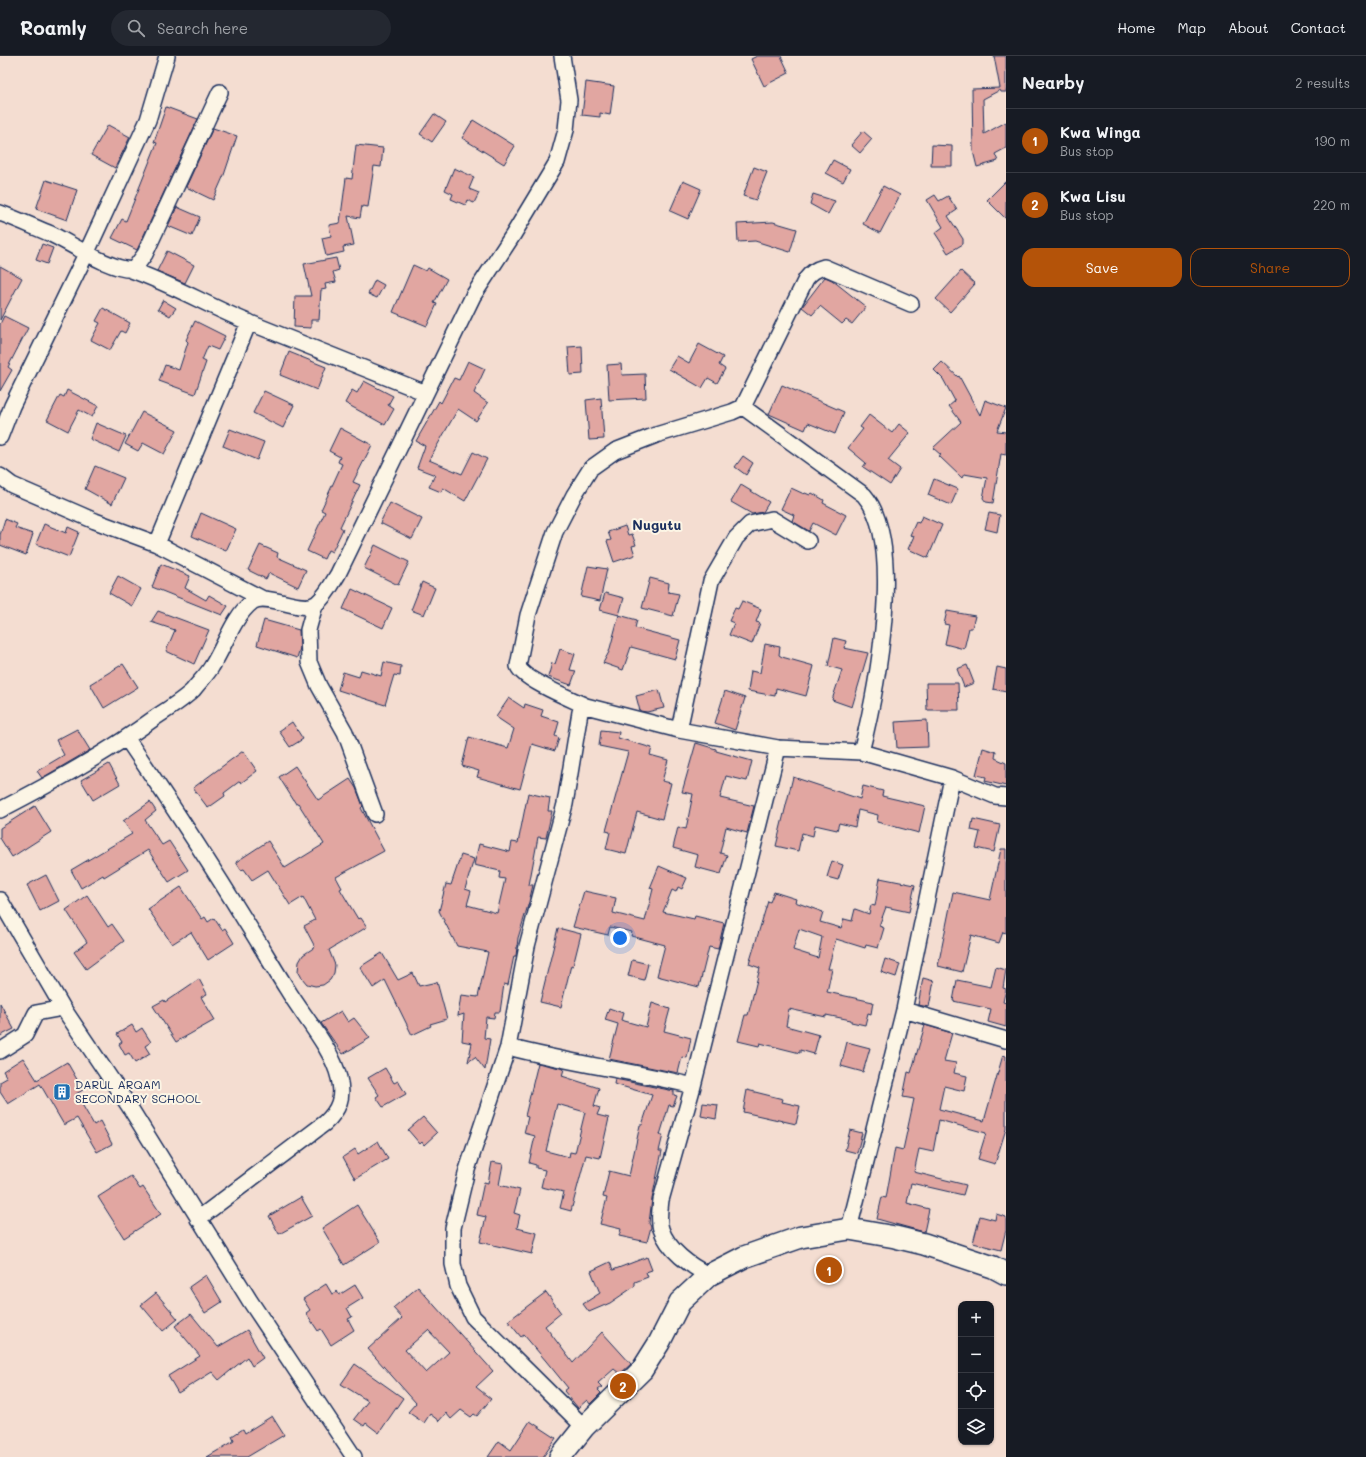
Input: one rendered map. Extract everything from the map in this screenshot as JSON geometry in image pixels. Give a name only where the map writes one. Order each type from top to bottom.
[{"type":"street","points":[[0,437],[12,406],[86,254],[148,120],[167,56]]},
{"type":"street","points":[[375,814],[344,732],[319,686],[309,662],[308,630],[315,605],[322,598],[338,574],[472,296],[513,235],[557,162],[566,130],[569,100],[562,56]]},
{"type":"street","points":[[131,270],[137,267],[146,254],[220,92]]},
{"type":"street","points":[[0,213],[52,235],[86,254],[125,270],[131,270],[160,280],[208,304],[249,322],[426,393]]},
{"type":"street","points":[[911,304],[824,267],[816,270],[810,274],[806,280],[743,407],[732,412],[656,435],[615,451],[604,457],[591,468],[574,495],[555,532],[528,615],[518,666],[521,672],[541,685],[586,706],[678,730],[778,748],[861,752],[952,778],[995,796],[1006,797]]},
{"type":"street","points":[[157,544],[249,322]]},
{"type":"street","points":[[743,407],[864,495],[875,512],[886,565],[885,605],[873,706],[861,752]]},
{"type":"street","points":[[0,476],[12,485],[88,518],[157,544],[263,599],[301,606],[315,605]]},
{"type":"street","points":[[678,730],[711,582],[736,538],[750,524],[772,519],[808,541]]},
{"type":"street","points":[[0,810],[48,785],[127,739],[191,691],[212,667],[246,608],[254,601],[263,599]]},
{"type":"street","points":[[584,1427],[474,1317],[458,1286],[453,1264],[453,1228],[467,1170],[508,1047],[527,946],[565,804],[578,719],[580,712],[586,706]]},
{"type":"street","points":[[127,739],[239,910],[287,990],[322,1043],[333,1061],[339,1076],[342,1090],[341,1103],[332,1116],[198,1219]]},
{"type":"street","points":[[709,1276],[696,1270],[677,1254],[660,1228],[659,1215],[661,1200],[693,1086],[778,748]]},
{"type":"street","points":[[849,1229],[904,1010],[952,778]]},
{"type":"street","points":[[0,900],[63,1008],[129,1106],[198,1219],[354,1457]]},
{"type":"street","points":[[0,1051],[25,1036],[36,1013],[63,1008]]},
{"type":"street","points":[[904,1010],[1006,1040]]},
{"type":"street","points":[[508,1047],[581,1064],[645,1074],[693,1086]]},
{"type":"street","points":[[560,1457],[584,1427],[642,1370],[659,1343],[680,1302],[709,1276],[744,1257],[801,1237],[849,1229],[924,1244],[993,1267],[1006,1274]]},
{"type":"building","points":[[757,56],[781,56],[789,73],[764,86],[751,59]]},
{"type":"building","points":[[994,56],[1006,56],[1006,92],[1001,92],[1000,90],[983,99],[984,134],[1006,122],[1006,148],[995,154],[998,161],[977,167],[973,151],[972,89],[1000,88]]},
{"type":"building","points":[[586,82],[614,86],[610,115],[600,113],[600,117],[582,115]]},
{"type":"building","points":[[166,107],[198,119],[137,250],[112,238],[122,219],[126,221],[157,143],[154,142]]},
{"type":"building","points":[[434,114],[446,122],[432,142],[420,134]]},
{"type":"building","points":[[473,120],[515,146],[504,164],[462,138]]},
{"type":"building","points":[[108,125],[130,137],[115,168],[91,155]]},
{"type":"building","points":[[213,128],[237,136],[224,175],[213,200],[186,187]]},
{"type":"building","points":[[863,131],[872,139],[860,153],[851,145]]},
{"type":"building","points":[[356,145],[383,148],[381,167],[374,166],[368,207],[362,206],[360,218],[348,216],[354,245],[343,247],[344,252],[326,256],[322,238],[331,236],[329,225],[340,223],[346,178],[352,179]]},
{"type":"building","points":[[932,145],[952,146],[952,166],[931,166]]},
{"type":"building","points":[[833,160],[850,169],[843,182],[826,173]]},
{"type":"building","points":[[754,167],[767,172],[756,200],[743,196]]},
{"type":"building","points":[[454,168],[474,177],[469,189],[479,193],[474,203],[467,200],[465,205],[451,199],[453,194],[445,190]]},
{"type":"building","points":[[46,180],[77,190],[67,220],[36,209]]},
{"type":"building","points":[[683,181],[701,189],[688,219],[670,211]]},
{"type":"building","points":[[1006,181],[1006,219],[987,200]]},
{"type":"building","points":[[883,186],[900,195],[880,233],[863,224]]},
{"type":"building","points":[[813,194],[835,201],[828,214],[810,204]]},
{"type":"building","points":[[935,195],[939,201],[948,196],[957,210],[948,216],[963,239],[963,244],[948,253],[935,233],[943,227],[927,200]]},
{"type":"building","points":[[177,207],[200,217],[192,236],[168,226]]},
{"type":"building","points":[[773,222],[797,229],[790,252],[755,241],[738,242],[737,224]]},
{"type":"building","points":[[42,244],[53,248],[47,264],[36,260]]},
{"type":"building","points":[[167,251],[194,265],[185,283],[157,271]]},
{"type":"building","points":[[336,258],[339,270],[333,272],[336,282],[325,284],[326,289],[321,290],[319,320],[311,320],[311,328],[294,327],[295,296],[311,296],[304,264]]},
{"type":"building","points":[[413,265],[426,271],[428,268],[447,279],[434,303],[437,304],[427,326],[393,312]]},
{"type":"building","points":[[0,266],[22,278],[0,320]]},
{"type":"building","points":[[961,271],[975,284],[950,312],[936,299]]},
{"type":"building","points":[[825,277],[832,280],[866,307],[852,324],[846,320],[842,324],[820,306],[812,315],[802,307]]},
{"type":"building","points":[[375,280],[384,285],[377,298],[368,294]]},
{"type":"building","points":[[163,300],[176,308],[170,316],[158,309]]},
{"type":"building","points":[[103,308],[130,323],[125,333],[121,331],[110,350],[91,340],[100,323],[96,321]]},
{"type":"building","points":[[4,316],[28,328],[8,367],[12,370],[0,391],[0,324]]},
{"type":"building","points":[[195,321],[225,336],[218,350],[208,346],[202,360],[206,362],[195,394],[159,381],[165,365],[179,370],[188,342],[186,340]]},
{"type":"building","points":[[699,344],[723,357],[719,365],[725,369],[717,383],[708,378],[702,388],[669,369],[677,356],[689,363]]},
{"type":"building","points":[[582,346],[583,374],[570,375],[568,347]]},
{"type":"building","points":[[289,352],[326,367],[317,390],[280,375]]},
{"type":"building","points":[[468,361],[485,369],[474,393],[488,403],[476,421],[458,409],[429,460],[462,474],[473,452],[487,459],[465,501],[443,488],[441,492],[429,487],[435,475],[417,468],[425,446],[416,441],[439,401],[441,403],[454,378],[459,380]]},
{"type":"building","points":[[942,362],[958,377],[959,376],[980,415],[985,400],[1006,408],[997,431],[1006,432],[1006,455],[1001,454],[993,503],[986,502],[983,498],[987,478],[964,474],[962,478],[939,456],[941,455],[933,448],[961,422],[949,406],[955,401],[943,379],[934,370]]},
{"type":"building","points":[[621,364],[622,375],[645,374],[646,398],[609,400],[607,365]]},
{"type":"building","points":[[364,381],[393,396],[388,405],[394,409],[385,425],[345,403],[352,390],[357,393]]},
{"type":"building","points":[[782,385],[844,412],[835,434],[808,423],[805,430],[769,414]]},
{"type":"building","points":[[67,390],[98,406],[92,417],[79,410],[68,431],[47,420],[60,395],[64,397]]},
{"type":"building","points":[[264,391],[294,405],[283,428],[253,413]]},
{"type":"building","points":[[601,398],[604,439],[589,440],[586,400]]},
{"type":"building","points":[[142,412],[177,430],[164,454],[143,443],[138,451],[125,444]]},
{"type":"building","points":[[869,415],[892,433],[899,424],[910,433],[888,460],[900,469],[890,485],[863,467],[866,463],[848,448],[863,429],[860,427]]},
{"type":"building","points":[[96,423],[126,436],[119,452],[90,439]]},
{"type":"building","points":[[340,428],[372,445],[353,482],[360,485],[340,527],[343,529],[332,552],[328,550],[324,559],[307,551],[325,512],[321,510],[342,464],[338,462],[340,457],[329,451]]},
{"type":"building","points":[[230,429],[264,442],[257,460],[223,446]]},
{"type":"building","points":[[743,456],[753,463],[746,475],[735,467]]},
{"type":"building","points":[[95,466],[124,478],[112,504],[85,489]]},
{"type":"building","points":[[934,479],[958,489],[951,505],[928,495]]},
{"type":"building","points":[[741,485],[769,502],[763,512],[752,514],[731,502]]},
{"type":"building","points":[[791,488],[804,494],[810,495],[812,493],[824,500],[823,503],[846,515],[836,535],[813,523],[809,531],[792,521],[794,515],[781,509]]},
{"type":"building","points":[[390,503],[422,519],[412,539],[380,523]]},
{"type":"building","points":[[201,513],[236,529],[226,551],[192,536]]},
{"type":"building","points":[[989,513],[1000,515],[997,532],[985,529]]},
{"type":"building","points":[[922,516],[942,525],[928,558],[908,549],[914,536],[910,535],[916,522],[919,523]]},
{"type":"building","points":[[5,519],[17,524],[15,528],[33,534],[26,555],[0,545],[0,535]]},
{"type":"building","points":[[44,524],[66,533],[68,527],[79,532],[69,557],[36,544]]},
{"type":"building","points":[[625,526],[628,535],[632,534],[636,545],[632,546],[635,555],[614,562],[607,541],[611,540],[608,532]]},
{"type":"building","points":[[260,545],[278,553],[277,557],[306,570],[298,587],[269,573],[266,579],[248,570]]},
{"type":"building","points":[[375,545],[409,562],[398,585],[364,568]]},
{"type":"building","points":[[161,564],[190,576],[185,588],[206,600],[209,595],[228,606],[222,615],[152,587]]},
{"type":"building","points":[[588,566],[607,569],[600,601],[581,597]]},
{"type":"building","points":[[118,576],[141,589],[132,606],[109,593]]},
{"type":"building","points":[[650,578],[669,583],[668,592],[679,594],[673,616],[642,608]]},
{"type":"building","points":[[422,582],[435,588],[424,615],[411,610]]},
{"type":"building","points":[[352,589],[392,608],[383,628],[343,609]]},
{"type":"building","points":[[605,593],[624,598],[619,615],[600,610]]},
{"type":"building","points":[[742,601],[761,609],[756,622],[760,623],[752,644],[729,635],[734,623],[729,621],[735,608],[738,609]]},
{"type":"building","points":[[158,611],[209,630],[194,664],[166,651],[175,630],[151,622]]},
{"type":"building","points":[[947,611],[975,616],[972,628],[969,628],[964,649],[945,644],[949,625],[944,624]]},
{"type":"building","points":[[619,615],[637,620],[635,628],[680,640],[675,659],[631,647],[623,670],[603,663],[609,652]]},
{"type":"building","points":[[264,620],[299,630],[300,648],[297,658],[257,645]]},
{"type":"building","points":[[834,638],[846,641],[844,648],[868,653],[852,707],[832,700],[842,670],[828,666]]},
{"type":"building","points":[[765,644],[780,647],[779,655],[782,657],[814,666],[806,696],[776,688],[775,696],[748,691],[751,671],[760,673]]},
{"type":"building","points":[[560,649],[575,654],[570,670],[576,671],[571,685],[548,677],[552,663],[555,664]]},
{"type":"building","points":[[384,662],[401,666],[400,676],[394,675],[385,705],[338,690],[343,672],[359,677],[361,670],[381,676]]},
{"type":"building","points":[[123,664],[138,687],[104,708],[90,684]]},
{"type":"building","points":[[967,665],[974,683],[964,687],[957,669]]},
{"type":"building","points":[[997,667],[1006,669],[1006,692],[993,689]]},
{"type":"building","points":[[926,683],[958,683],[959,710],[927,710]]},
{"type":"building","points":[[659,690],[664,708],[647,712],[640,711],[636,696]]},
{"type":"building","points":[[725,691],[745,698],[735,730],[715,723]]},
{"type":"building","points":[[509,698],[524,708],[525,704],[543,710],[541,716],[559,722],[555,736],[559,738],[555,751],[532,744],[520,789],[477,777],[479,771],[462,766],[469,737],[508,748],[514,729],[496,717]]},
{"type":"building","points":[[927,720],[928,747],[897,748],[895,722]]},
{"type":"building","points":[[292,722],[303,739],[290,747],[279,731]]},
{"type":"building","points":[[77,729],[90,750],[42,778],[37,771],[64,755],[56,740]]},
{"type":"building","points":[[601,730],[619,732],[618,738],[652,748],[650,755],[668,760],[662,781],[671,783],[662,819],[637,812],[626,854],[606,849],[610,832],[606,831],[628,752],[599,746]]},
{"type":"building","points":[[696,743],[716,749],[716,751],[752,761],[747,781],[726,776],[720,798],[754,806],[747,833],[726,827],[720,853],[727,855],[721,874],[695,867],[698,855],[673,848],[678,827],[686,829],[693,794],[682,792]]},
{"type":"building","points":[[983,748],[996,752],[995,758],[1006,763],[1006,786],[985,781],[986,777],[976,775]]},
{"type":"building","points":[[243,751],[257,771],[224,793],[225,796],[208,808],[193,788]]},
{"type":"building","points":[[109,764],[120,784],[93,800],[81,780]]},
{"type":"building","points":[[295,766],[318,800],[350,779],[356,788],[363,806],[361,808],[384,851],[336,877],[342,888],[340,889],[358,919],[361,918],[367,927],[329,950],[335,965],[334,973],[330,980],[323,985],[315,986],[307,984],[298,971],[299,962],[303,955],[315,947],[304,926],[315,920],[303,897],[290,905],[268,870],[252,880],[244,869],[241,870],[236,862],[268,841],[285,868],[324,844],[298,803],[296,804],[279,777]]},
{"type":"building","points":[[793,777],[860,799],[863,786],[883,791],[882,796],[925,806],[919,833],[877,822],[878,815],[858,810],[855,827],[839,823],[837,830],[815,825],[813,836],[802,833],[798,851],[776,846]]},
{"type":"building","points":[[528,793],[550,798],[548,811],[552,811],[546,838],[538,837],[529,885],[533,885],[518,938],[516,956],[514,956],[508,985],[504,984],[500,1012],[495,1012],[494,1018],[486,1017],[484,1038],[490,1039],[485,1070],[475,1057],[468,1062],[472,1043],[462,1041],[464,1014],[458,1016],[461,995],[478,997],[488,952],[457,946],[439,911],[446,884],[451,885],[461,855],[474,859],[465,889],[471,891],[467,905],[497,913],[505,879],[499,878],[500,871],[474,865],[479,844],[510,852],[512,842],[518,843]]},
{"type":"building","points":[[150,802],[156,811],[145,820],[162,845],[169,841],[188,870],[169,882],[148,850],[104,877],[103,875],[81,888],[71,870],[132,834],[123,821]]},
{"type":"building","points":[[35,806],[51,832],[12,857],[0,838],[0,828]]},
{"type":"building","points":[[973,819],[1000,825],[994,852],[976,848],[980,832],[971,830]]},
{"type":"building","points":[[1001,849],[1006,849],[1006,933],[1003,932],[999,943],[971,935],[962,972],[938,966],[953,892],[990,900]]},
{"type":"building","points":[[832,861],[843,865],[838,880],[827,877]]},
{"type":"building","points":[[659,866],[687,878],[682,889],[678,887],[676,892],[672,890],[663,912],[694,919],[695,916],[724,923],[718,949],[709,947],[699,987],[657,976],[665,945],[631,936],[632,932],[610,927],[608,935],[573,927],[584,891],[616,898],[613,913],[645,921],[653,889],[650,888]]},
{"type":"building","points":[[46,875],[59,901],[40,911],[27,885]]},
{"type":"building","points":[[880,878],[915,885],[909,912],[886,907],[879,926],[884,928],[878,948],[866,945],[865,948],[836,939],[828,969],[832,969],[827,992],[873,1002],[871,1014],[868,1013],[865,1025],[851,1022],[851,1020],[826,1015],[826,1017],[789,1009],[786,1026],[819,1035],[814,1054],[800,1050],[800,1053],[760,1043],[759,1046],[738,1041],[745,1015],[748,1015],[760,968],[749,964],[768,901],[770,902],[774,892],[796,899],[795,902],[823,912],[820,922],[841,928],[844,919],[852,921],[855,909],[869,914],[871,905],[875,906]],"holes":[[[799,929],[822,937],[818,958],[793,950]]]},
{"type":"building","points":[[181,887],[202,919],[205,917],[208,922],[214,918],[222,930],[225,928],[234,943],[208,960],[191,932],[172,944],[148,909]]},
{"type":"building","points":[[87,895],[108,927],[112,924],[124,941],[86,969],[74,952],[87,942],[66,910]]},
{"type":"building","points":[[558,928],[581,934],[573,966],[571,965],[561,1007],[540,1002]]},
{"type":"building","points":[[382,953],[398,980],[413,973],[419,986],[437,982],[447,1019],[430,1024],[431,1026],[412,1035],[385,980],[373,988],[360,967]]},
{"type":"building","points":[[885,959],[900,964],[896,977],[881,972]]},
{"type":"building","points":[[632,960],[648,964],[644,980],[628,976]]},
{"type":"building","points":[[996,967],[1006,970],[1003,988],[1006,989],[1003,1002],[1006,1003],[1006,1027],[988,1022],[991,1009],[953,1001],[957,980],[991,987]]},
{"type":"building","points":[[923,978],[934,981],[929,1007],[918,1005]]},
{"type":"building","points":[[199,979],[207,994],[201,997],[215,1020],[176,1042],[153,1006],[164,1000],[165,1002]]},
{"type":"building","points":[[0,1003],[14,1029],[0,1036]]},
{"type":"building","points":[[652,1003],[670,1009],[664,1031],[691,1038],[687,1058],[682,1057],[678,1073],[609,1059],[618,1024],[605,1020],[609,1008],[623,1013],[621,1020],[646,1027]]},
{"type":"building","points":[[341,1011],[348,1022],[354,1018],[370,1038],[343,1054],[321,1023]]},
{"type":"building","points":[[132,1025],[136,1032],[142,1028],[151,1042],[145,1046],[150,1054],[135,1063],[129,1053],[125,1055],[119,1044],[122,1042],[117,1034]]},
{"type":"building","points":[[925,1025],[952,1033],[944,1061],[956,1063],[954,1073],[967,1076],[964,1091],[944,1086],[939,1109],[984,1121],[1003,1055],[1006,1056],[1006,1129],[995,1164],[978,1159],[986,1133],[939,1120],[933,1152],[919,1149],[914,1172],[966,1185],[963,1195],[911,1183],[907,1203],[929,1209],[924,1232],[877,1219],[882,1197],[886,1198],[895,1148],[903,1150],[914,1099],[903,1097],[908,1072],[911,1073]]},
{"type":"building","points":[[847,1042],[870,1048],[863,1072],[841,1066]]},
{"type":"building","points":[[23,1058],[37,1080],[67,1062],[83,1090],[76,1094],[94,1125],[100,1121],[112,1144],[97,1152],[77,1118],[64,1125],[40,1084],[8,1104],[0,1092],[0,1082],[7,1078],[3,1071]]},
{"type":"building","points":[[538,1063],[564,1069],[562,1076],[599,1088],[594,1106],[600,1108],[597,1115],[609,1118],[600,1158],[586,1155],[571,1211],[560,1208],[564,1192],[541,1187],[545,1170],[536,1168],[536,1165],[529,1163],[535,1136],[524,1133],[528,1117],[525,1116]],"holes":[[[557,1104],[585,1112],[575,1153],[570,1152],[569,1157],[546,1151]]]},
{"type":"building","points":[[385,1068],[394,1083],[398,1081],[406,1094],[383,1107],[376,1097],[379,1095],[368,1078]]},
{"type":"building","points":[[615,1079],[674,1091],[674,1095],[677,1096],[673,1106],[669,1105],[660,1135],[663,1135],[659,1151],[662,1151],[652,1199],[649,1223],[651,1227],[647,1242],[619,1236],[621,1229],[600,1224],[607,1198],[603,1197],[609,1171],[629,1176],[640,1125],[642,1125],[652,1095],[614,1084]]},
{"type":"building","points":[[747,1090],[783,1099],[782,1102],[800,1106],[796,1124],[743,1112]]},
{"type":"building","points":[[703,1103],[718,1105],[716,1119],[701,1116]]},
{"type":"building","points":[[423,1117],[437,1133],[424,1145],[422,1142],[420,1144],[408,1130]]},
{"type":"building","points":[[850,1130],[862,1133],[857,1153],[845,1150]]},
{"type":"building","points":[[378,1141],[388,1159],[355,1179],[343,1157],[355,1149],[358,1154]]},
{"type":"building","points":[[492,1162],[503,1164],[499,1185],[520,1190],[514,1213],[520,1215],[517,1228],[537,1233],[532,1254],[480,1242],[486,1217],[477,1215],[484,1182],[488,1183]]},
{"type":"building","points":[[131,1176],[140,1189],[143,1187],[161,1214],[124,1238],[98,1197]]},
{"type":"building","points":[[301,1197],[312,1216],[279,1234],[269,1216]]},
{"type":"building","points":[[357,1205],[380,1242],[344,1265],[322,1228]]},
{"type":"building","points":[[996,1214],[1006,1217],[1006,1230],[1001,1250],[973,1243],[980,1216],[995,1220]]},
{"type":"building","points":[[647,1257],[652,1270],[646,1272],[648,1277],[635,1282],[635,1286],[610,1303],[589,1312],[583,1304],[600,1293],[591,1271],[610,1262],[613,1270]]},
{"type":"building","points":[[206,1275],[222,1302],[205,1313],[189,1287]]},
{"type":"building","points":[[326,1284],[332,1294],[337,1291],[339,1295],[355,1285],[363,1298],[347,1308],[352,1317],[348,1319],[354,1330],[331,1345],[321,1329],[318,1331],[306,1313],[310,1310],[303,1299]]},
{"type":"building","points":[[418,1287],[493,1371],[476,1387],[491,1399],[477,1416],[474,1414],[471,1417],[461,1410],[451,1419],[446,1413],[439,1421],[430,1414],[424,1423],[408,1412],[416,1403],[368,1349],[402,1318],[393,1308]],"holes":[[[428,1330],[449,1352],[426,1373],[405,1350]]]},
{"type":"building","points":[[546,1292],[561,1313],[545,1326],[573,1363],[602,1332],[631,1364],[620,1374],[614,1369],[598,1383],[602,1387],[598,1390],[601,1393],[590,1404],[587,1400],[578,1408],[564,1391],[568,1388],[524,1335],[521,1337],[508,1321]]},
{"type":"building","points":[[156,1293],[178,1319],[163,1331],[141,1305]]},
{"type":"building","points":[[191,1314],[218,1347],[247,1330],[263,1358],[252,1366],[247,1357],[219,1380],[212,1372],[178,1393],[168,1376],[200,1356],[175,1326]]},
{"type":"building","points":[[355,1364],[403,1398],[379,1433],[366,1423],[364,1426],[354,1419],[368,1401],[341,1384]]},
{"type":"building","points":[[272,1416],[284,1435],[247,1457],[207,1457],[234,1441],[232,1436],[243,1429],[245,1433]]},
{"type":"building","points":[[530,1421],[556,1438],[543,1457],[488,1457],[499,1441],[511,1450]]},
{"type":"place","name":"DARUL ARQAM SECONDARY SCHOOL","points":[[62,1092]]},
{"type":"place","name":"Kwa Winga","points":[[829,1270]]},
{"type":"place","name":"Kwa Lisu","points":[[623,1386]]},
{"type":"district","name":"Nugutu","points":[[657,525]]}]
